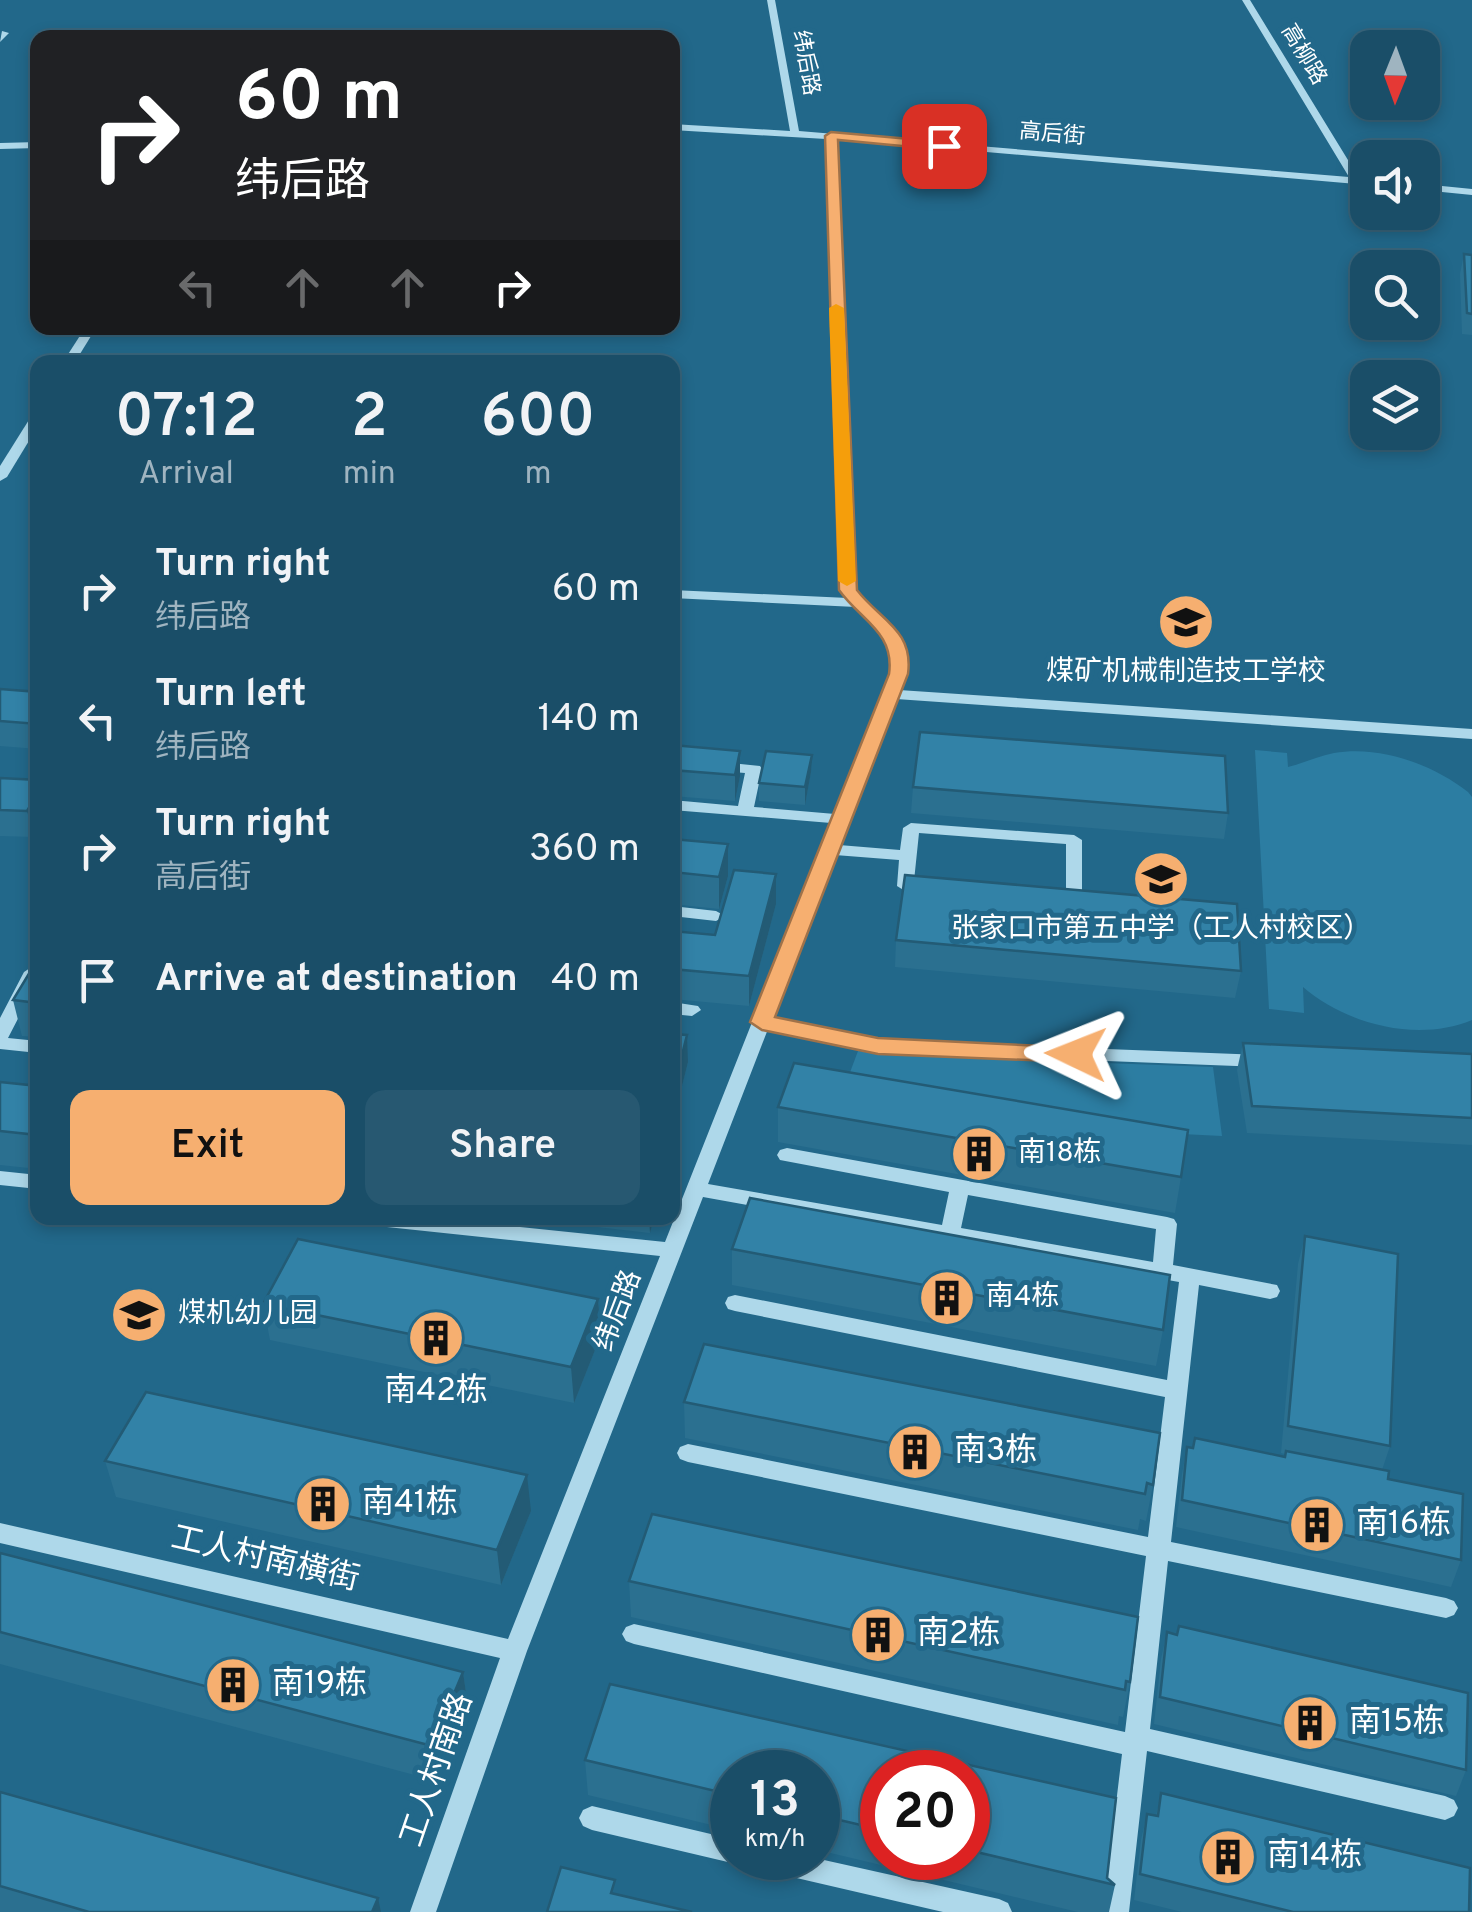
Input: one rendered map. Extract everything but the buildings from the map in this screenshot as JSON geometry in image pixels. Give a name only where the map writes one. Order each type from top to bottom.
[{"type":"street","name":"纬后路","points":[[772,0],[794,134]]},
{"type":"street","name":"高柳路","points":[[1246,0],[1350,163]]},
{"type":"street","name":"高后街","points":[[680,127],[831,136],[1350,181]]},
{"type":"street","name":"纬后路","points":[[515,1651],[898,674],[898,644],[887,627],[848,590],[831,136]]},
{"type":"street","points":[[0,146],[30,146]]},
{"type":"street","points":[[1440,189],[1472,192]]},
{"type":"street","points":[[0,477],[30,428]]},
{"type":"street","points":[[680,594],[858,602]]},
{"type":"street","points":[[890,694],[1472,734]]},
{"type":"street","points":[[680,763],[754,769],[745,811]]},
{"type":"street","points":[[680,806],[841,820]]},
{"type":"street","points":[[911,828],[1074,840],[1074,898],[905,886],[908,856],[911,828]]},
{"type":"street","points":[[829,850],[908,856]]},
{"type":"street","points":[[680,913],[716,916]]},
{"type":"street","points":[[30,978],[0,1039],[30,1045]]},
{"type":"street","points":[[762,1022],[878,1046],[1274,1062]]},
{"type":"street","points":[[787,1155],[1167,1224],[1162,1271]]},
{"type":"street","points":[[0,1178],[30,1181]]},
{"type":"street","points":[[950,1233],[960,1187]]},
{"type":"street","points":[[696,1189],[1270,1291]]},
{"type":"street","points":[[451,1225],[672,1250]]},
{"type":"street","points":[[1116,1912],[1160,1548],[1180,1446],[1176,1390],[1190,1276]]},
{"type":"street","points":[[736,1303],[1176,1390]]},
{"type":"street","points":[[688,1453],[1446,1608]]},
{"type":"street","name":"工人村南横街","points":[[0,1533],[515,1651]]},
{"type":"street","points":[[634,1634],[1446,1808]]},
{"type":"street","name":"工人村南路","points":[[423,1912],[515,1651]]},
{"type":"street","points":[[592,1818],[710,1846]]},
{"type":"street","points":[[840,1876],[999,1912]]},
{"type":"shaded area","points":[[1255,750],[1287,753],[1288,767],[1334,753],[1387,754],[1422,765],[1468,792],[1472,797],[1472,1020],[1428,1030],[1383,1026],[1340,1011],[1303,987],[1304,1013],[1269,1009]]},
{"type":"shaded area","points":[[858,1051],[1213,1067],[1222,1136],[1002,1125],[840,1099]]},
{"type":"slow traffic","points":[[836,308],[847,581]]},
{"type":"place","name":"煤矿机械制造技工学校","points":[[1186,622]]},
{"type":"place","name":"张家口市第五中学（工人村校区）","points":[[1161,879]]},
{"type":"place","name":"南18栋","points":[[979,1154]]},
{"type":"place","name":"南4栋","points":[[947,1298]]},
{"type":"place","name":"煤机幼儿园","points":[[139,1315]]},
{"type":"place","name":"南42栋","points":[[436,1338]]},
{"type":"place","name":"南3栋","points":[[915,1452]]},
{"type":"place","name":"南41栋","points":[[323,1504]]},
{"type":"place","name":"南16栋","points":[[1317,1525]]},
{"type":"place","name":"南2栋","points":[[878,1635]]},
{"type":"place","name":"南19栋","points":[[233,1685]]},
{"type":"place","name":"南15栋","points":[[1310,1723]]},
{"type":"place","name":"南14栋","points":[[1228,1857]]},
{"type":"route","points":[[944,146],[831,136],[848,590],[863,610],[887,627],[898,644],[900,659],[898,674],[762,1022],[878,1046],[1076,1054]]}]
